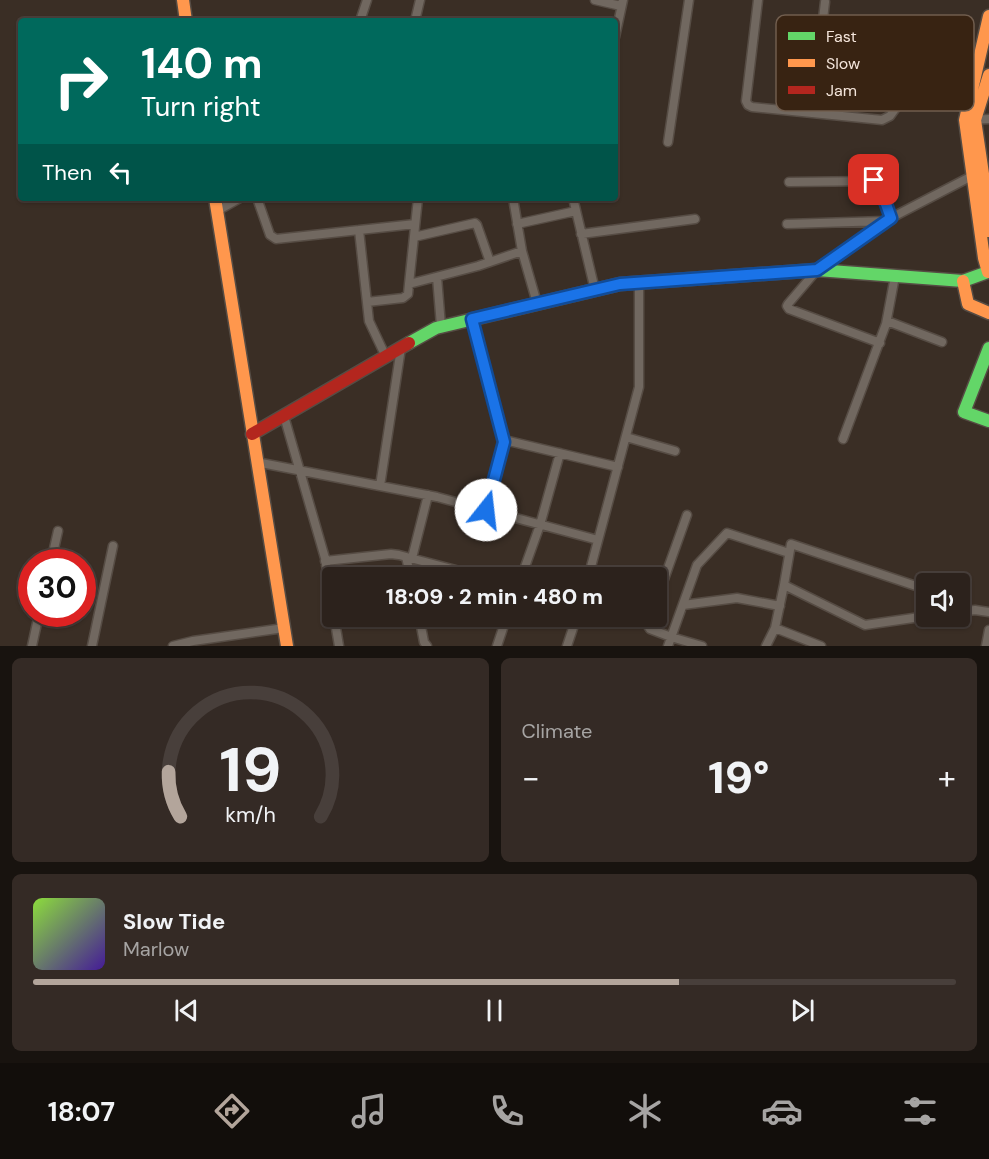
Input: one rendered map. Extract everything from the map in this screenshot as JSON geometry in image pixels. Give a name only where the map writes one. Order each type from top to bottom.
[{"type":"main road","points":[[183,0],[186,18]]},
{"type":"main road","points":[[989,16],[985,49],[978,63],[983,82],[970,124],[981,174],[989,231]]},
{"type":"main road","points":[[252,435],[436,328],[620,284],[817,270],[963,281],[988,271],[984,258],[981,174]]},
{"type":"main road","points":[[216,204],[287,646]]},
{"type":"main road","points":[[963,281],[968,304],[989,314]]},
{"type":"main road","points":[[989,348],[964,412],[989,421]]},
{"type":"street","points":[[361,18],[367,0]]},
{"type":"street","points":[[416,18],[420,0]]},
{"type":"street","points":[[595,0],[622,3],[618,22]]},
{"type":"street","points":[[668,142],[689,0]]},
{"type":"street","points":[[758,0],[746,101],[752,107],[776,109]]},
{"type":"street","points":[[824,15],[825,2]]},
{"type":"street","points":[[974,63],[978,63]]},
{"type":"street","points":[[792,111],[882,120],[894,111]]},
{"type":"street","points":[[970,124],[989,119]]},
{"type":"street","points":[[880,343],[788,308],[788,304],[817,270],[888,219],[981,174]]},
{"type":"street","points":[[789,182],[877,181],[888,219]]},
{"type":"street","points":[[258,201],[273,238],[415,224]]},
{"type":"street","points":[[367,302],[403,298],[408,294],[418,201]]},
{"type":"street","points":[[513,201],[522,251],[537,303]]},
{"type":"street","points":[[574,201],[595,290]]},
{"type":"street","points":[[517,224],[576,212]]},
{"type":"street","points":[[581,234],[695,219]]},
{"type":"street","points":[[787,224],[888,219]]},
{"type":"street","points":[[414,237],[475,223],[490,262]]},
{"type":"street","points":[[359,230],[370,325],[386,357]]},
{"type":"street","points":[[409,284],[522,251]]},
{"type":"street","points":[[843,439],[880,343],[887,321],[895,276]]},
{"type":"street","points":[[437,277],[441,327]]},
{"type":"street","points":[[591,567],[639,387],[639,283]]},
{"type":"street","points":[[472,319],[504,440],[486,510]]},
{"type":"street","points":[[887,321],[942,342]]},
{"type":"street","points":[[380,486],[401,348]]},
{"type":"street","points":[[284,416],[326,567]]},
{"type":"street","points":[[626,436],[675,451]]},
{"type":"street","points":[[504,440],[618,467]]},
{"type":"street","points":[[525,567],[540,525],[560,453]]},
{"type":"street","points":[[256,462],[428,495],[598,540]]},
{"type":"street","points":[[410,567],[409,557],[428,495]]},
{"type":"street","points":[[667,571],[687,514]]},
{"type":"street","points":[[54,549],[58,531]]},
{"type":"street","points":[[670,642],[697,565],[727,533],[789,554]]},
{"type":"street","points":[[766,646],[775,628],[791,544],[916,586]]},
{"type":"street","points":[[92,646],[113,546]]},
{"type":"street","points":[[325,561],[392,554],[446,567]]},
{"type":"street","points":[[784,585],[865,624],[916,617]]},
{"type":"street","points":[[683,605],[737,598],[780,606]]},
{"type":"street","points":[[970,611],[989,612]]},
{"type":"street","points":[[32,646],[36,627]]},
{"type":"street","points":[[336,627],[339,646]]},
{"type":"street","points":[[421,627],[427,646]]},
{"type":"street","points":[[497,646],[503,627]]},
{"type":"street","points":[[567,646],[574,627]]},
{"type":"street","points":[[649,627],[670,642],[702,646]]},
{"type":"street","points":[[173,646],[284,628]]},
{"type":"street","points":[[775,628],[820,646]]},
{"type":"street","points":[[986,646],[989,630]]},
{"type":"traffic: fast","points":[[409,343],[436,328],[620,284],[817,270],[963,281],[988,272],[989,269]]},
{"type":"traffic: fast","points":[[989,348],[964,412],[989,421]]},
{"type":"traffic: slow","points":[[183,0],[186,18]]},
{"type":"traffic: slow","points":[[974,81],[989,16]]},
{"type":"traffic: slow","points":[[989,75],[975,120],[989,231]]},
{"type":"traffic: slow","points":[[967,111],[965,120],[984,258],[988,272]]},
{"type":"traffic: slow","points":[[215,201],[287,646]]},
{"type":"traffic: slow","points":[[963,281],[968,304],[989,313]]},
{"type":"traffic: jam","points":[[252,434],[409,343]]},
{"type":"route","points":[[486,510],[504,439],[472,319],[620,284],[817,270],[885,220],[891,218],[878,182],[874,180]]}]
